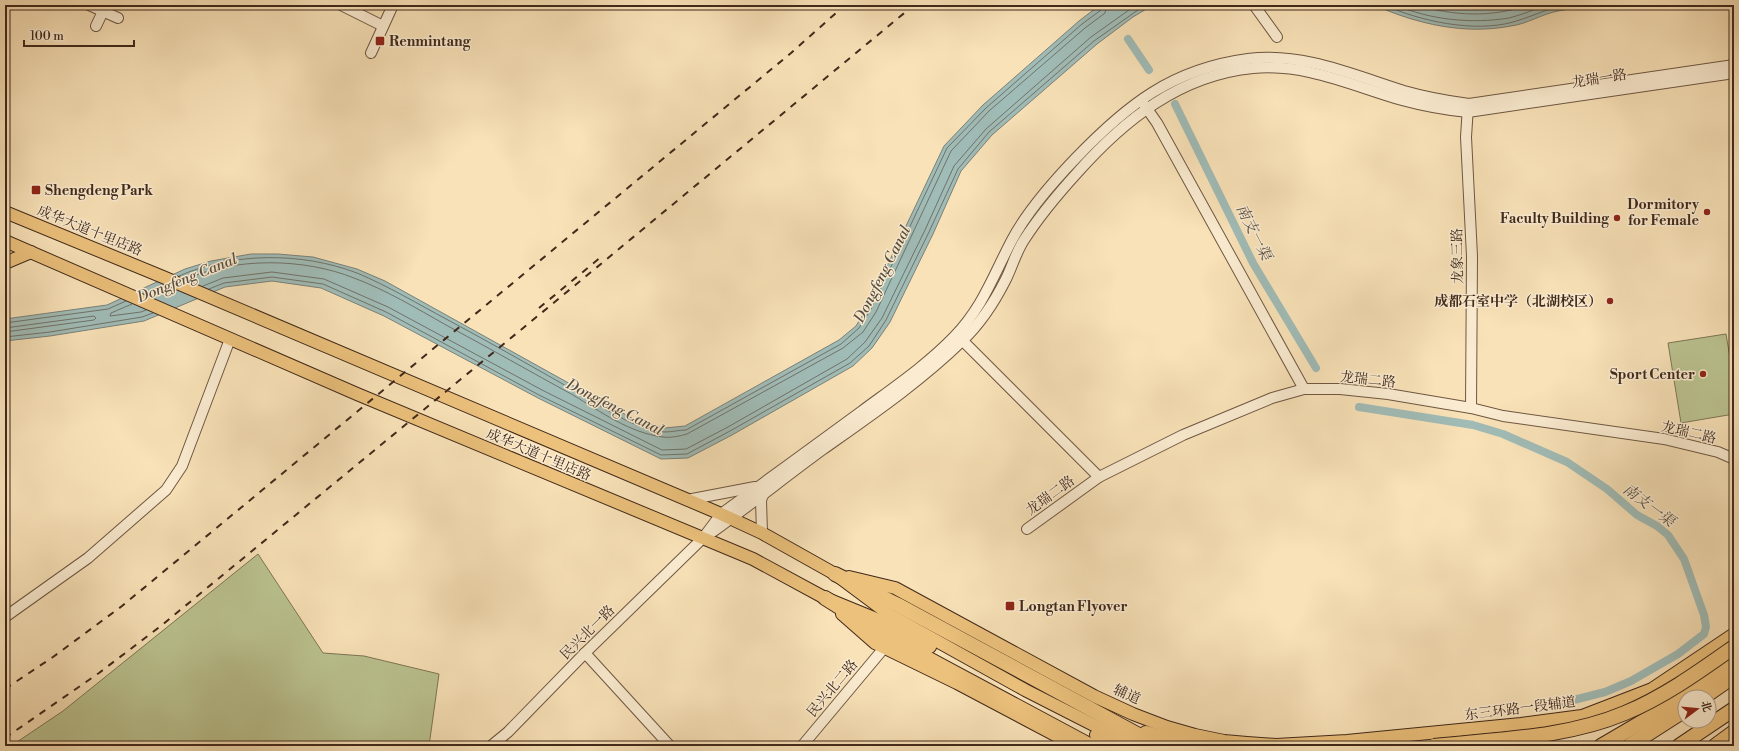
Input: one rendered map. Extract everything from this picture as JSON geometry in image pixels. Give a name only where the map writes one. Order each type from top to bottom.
[{"type":"highway","points":[[835,574],[888,625],[1091,746]]},
{"type":"highway","points":[[825,598],[1121,726],[1159,746]]},
{"type":"highway","points":[[1433,740],[1544,735],[1586,726],[1625,713],[1656,698],[1734,647]]},
{"type":"highway","points":[[1601,746],[1671,705],[1734,660]]},
{"type":"highway","points":[[1715,689],[1734,676]]},
{"type":"highway","points":[[1680,746],[1734,709]]},
{"type":"highway","points":[[1629,746],[1677,715]]},
{"type":"highway","points":[[1121,726],[1191,746]]},
{"type":"highway","points":[[1715,746],[1734,732]]},
{"type":"highway","points":[[1727,746],[1734,739]]},
{"type":"main road","name":"成华大道十里店路","points":[[5,212],[163,277],[726,516],[835,574]]},
{"type":"main road","points":[[5,241],[32,252]]},
{"type":"main road","name":"成华大道十里店路","points":[[32,252],[357,394],[753,559],[825,598]]},
{"type":"main road","points":[[5,263],[32,252]]},
{"type":"main road","name":"辅道","points":[[835,574],[895,588],[1094,696],[1147,719],[1195,735],[1224,742],[1276,745],[1433,740]]},
{"type":"main road","points":[[888,625],[957,683],[1076,746]]},
{"type":"main road","points":[[888,625],[1116,746]]},
{"type":"main road","points":[[888,625],[1025,690],[1135,746]]},
{"type":"main road","name":"东三环路一段辅道","points":[[1433,740],[1582,716],[1652,689],[1734,634]]},
{"type":"main road","points":[[1433,740],[1440,746]]},
{"type":"street","points":[[89,5],[105,8],[118,18]]},
{"type":"street","points":[[341,5],[383,26]]},
{"type":"street","points":[[371,53],[393,5]]},
{"type":"street","points":[[1254,5],[1277,37]]},
{"type":"street","points":[[96,26],[105,8]]},
{"type":"street","points":[[960,338],[977,310],[1012,240],[1037,202],[1097,136],[1121,114],[1159,88],[1188,74],[1220,64],[1250,59],[1278,58],[1312,63],[1344,71],[1406,91],[1468,108]]},
{"type":"street","name":"龙瑞一路","points":[[1468,108],[1734,65]]},
{"type":"street","points":[[960,338],[985,317],[1006,280],[1022,243],[1044,209],[1094,154],[1123,126],[1161,98],[1190,84],[1222,74],[1254,68],[1277,68],[1311,72],[1343,80],[1402,100],[1438,109],[1468,108]]},
{"type":"street","name":"龙瑞一路","points":[[1468,108],[1734,73]]},
{"type":"street","points":[[1141,99],[1157,123],[1304,390]]},
{"type":"street","name":"龙象三路","points":[[1468,108],[1466,138],[1472,256],[1471,408]]},
{"type":"street","points":[[960,338],[1099,477]]},
{"type":"street","name":"民兴北一路","points":[[491,746],[508,732],[585,653],[726,516],[940,351],[960,338]]},
{"type":"street","points":[[5,617],[88,558],[166,490],[182,466],[230,339]]},
{"type":"street","name":"龙瑞二路","points":[[1027,529],[1099,477],[1183,435],[1272,398],[1304,390],[1340,389],[1388,394],[1471,408],[1503,416],[1664,440],[1718,452],[1734,459]]},
{"type":"street","points":[[687,500],[761,490],[760,517],[762,534]]},
{"type":"street","name":"民兴北二路","points":[[802,746],[888,625]]},
{"type":"street","points":[[585,653],[670,746]]},
{"type":"green space","name":"Sport Center","points":[[1726,334],[1734,381],[1734,414],[1681,423],[1668,343]]},
{"type":"green space","points":[[258,554],[323,653],[364,656],[439,674],[429,746],[11,746],[63,711]]},
{"type":"water","name":"Dongfeng Canal","points":[[1100,5],[1153,5],[1133,17],[1097,44],[992,135],[961,171],[933,234],[890,322],[872,348],[853,366],[732,435],[688,458],[661,459],[538,398],[384,316],[321,288],[272,281],[225,287],[144,321],[50,336],[5,341],[5,319],[107,305],[185,269],[211,261],[251,254],[278,254],[313,257],[357,269],[385,281],[637,421],[665,428],[685,426],[839,340],[856,326],[867,308],[944,146],[983,105],[1079,21]]},
{"type":"water","points":[[1374,5],[1619,5],[1552,12],[1517,25],[1476,29],[1441,26],[1407,18]]},
{"type":"waterway","name":"南支一渠","points":[[1128,39],[1149,70]]},
{"type":"waterway","name":"南支一渠","points":[[1175,104],[1253,263],[1316,368]]},
{"type":"waterway","name":"南支一渠","points":[[1359,407],[1473,425],[1503,434],[1567,462],[1607,489],[1637,515],[1657,526],[1668,535],[1684,559],[1704,615],[1706,627],[1704,634],[1678,654],[1631,681],[1605,692],[1554,705]]},
{"type":"railway","points":[[5,689],[53,657],[122,606],[791,53],[845,5]]},
{"type":"railway","points":[[5,738],[99,673],[162,625],[914,5]]},
{"type":"railway","points":[[539,308],[601,257]]},
{"type":"place","name":"Renmintang","points":[[380,41]]},
{"type":"place","name":"Shengdeng Park","points":[[36,190]]},
{"type":"place","name":"Dormitory for Female","points":[[1707,212]]},
{"type":"place","name":"Faculty Building","points":[[1617,218]]},
{"type":"place","name":"成都石室中学（北湖校区）","points":[[1610,301]]},
{"type":"place","name":"Sport Center","points":[[1703,374]]},
{"type":"place","name":"Longtan Flyover","points":[[1010,606]]}]
